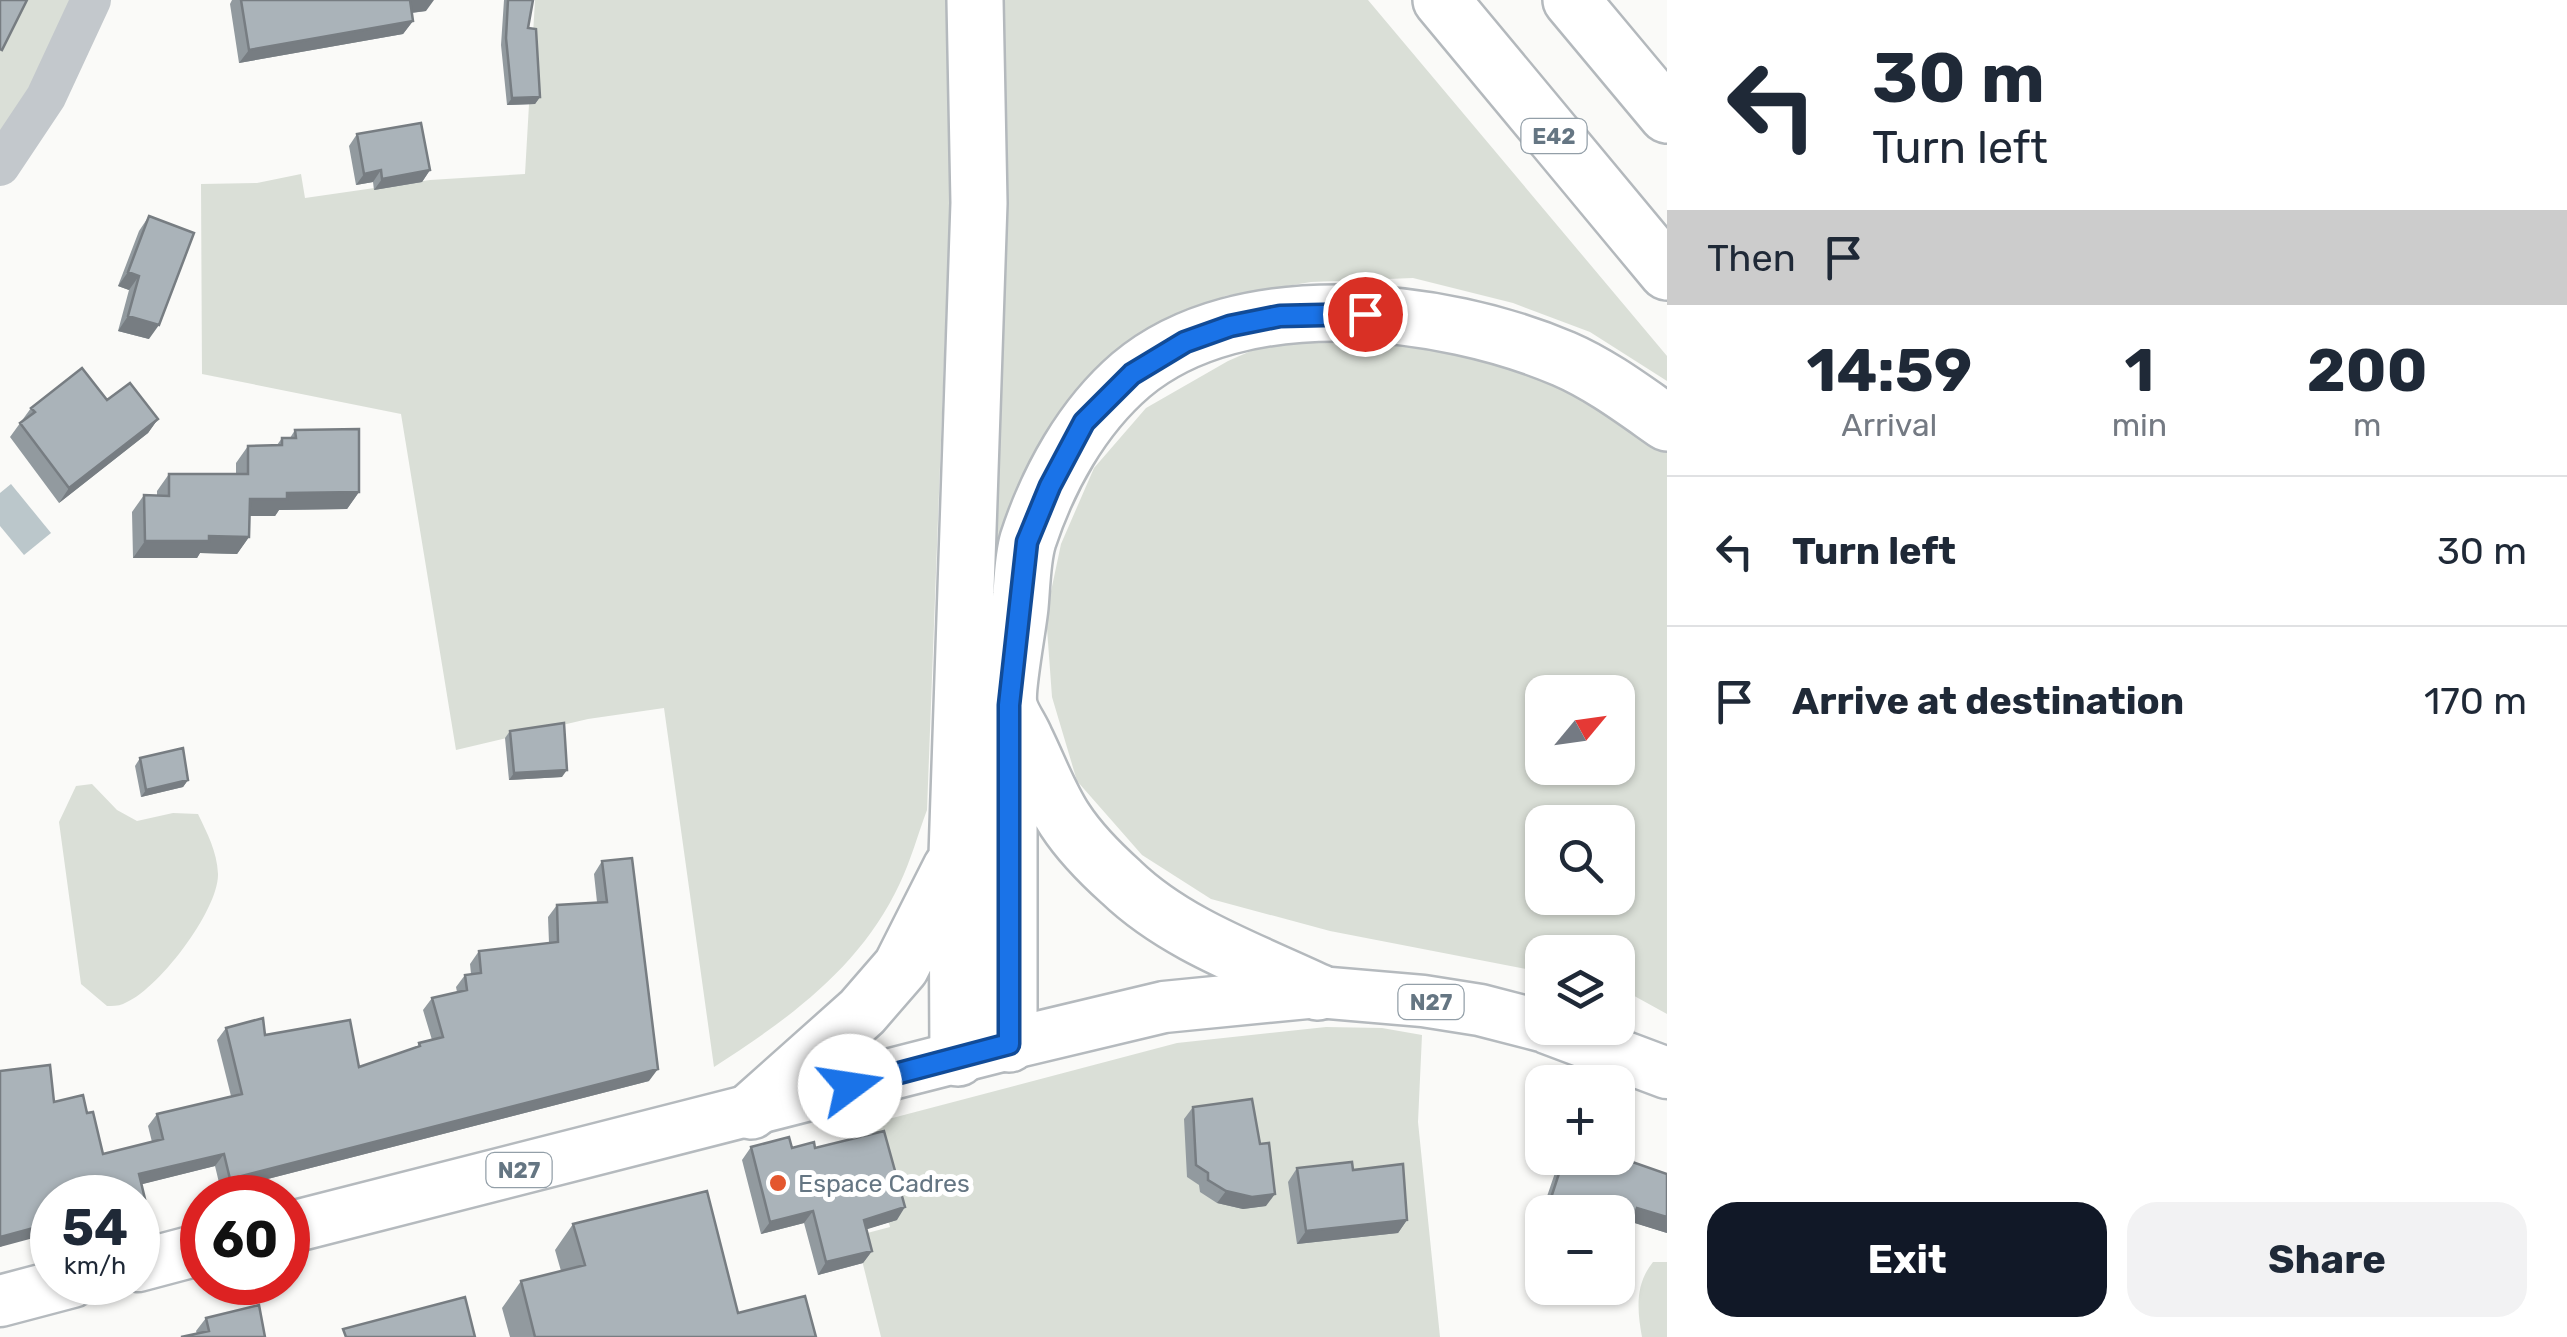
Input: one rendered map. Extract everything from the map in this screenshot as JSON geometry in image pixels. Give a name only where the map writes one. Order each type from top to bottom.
[{"type":"highway","points":[[975,0],[980,204],[957,856],[984,1051]]},
{"type":"highway","name":"E42","points":[[1441,0],[1667,272]]},
{"type":"highway","points":[[1571,0],[1667,115]]},
{"type":"highway","points":[[984,1051],[1009,705],[1027,542],[1050,486],[1084,422],[1132,374],[1185,342],[1230,326],[1280,316],[1394,314],[1453,322],[1566,360],[1667,423]]},
{"type":"highway","points":[[1009,705],[1065,820],[1122,884],[1160,916],[1318,992]]},
{"type":"highway","points":[[750,1112],[862,1012],[901,966],[957,856]]},
{"type":"main road","name":"N27","points":[[310,1222],[1164,1008],[1318,992],[1423,1001],[1525,1022]]},
{"type":"main road","name":"N27","points":[[1593,1045],[1667,1073]]},
{"type":"main road","points":[[0,1301],[30,1293]]},
{"type":"street","points":[[0,166],[46,96],[91,0]]},
{"type":"shaded area","points":[[0,0],[91,0],[0,166]]},
{"type":"shaded area","points":[[535,0],[946,0],[950,202],[927,810],[900,883],[865,940],[821,988],[714,1067],[664,708],[588,719],[456,750],[401,414],[202,374],[201,184],[257,183],[301,174],[305,198],[430,180],[525,174]]},
{"type":"shaded area","points":[[997,0],[1368,0],[1667,356],[1667,381],[1590,332],[1513,303],[1413,278],[1311,282],[1225,296],[1136,344],[1025,485],[993,566]]},
{"type":"shaded area","points":[[1417,330],[1511,358],[1609,409],[1667,451],[1667,1014],[1635,996],[1635,935],[1525,935],[1525,969],[1330,931],[1211,899],[1142,855],[1077,781],[1052,697],[1046,615],[1061,544],[1094,468],[1146,408],[1228,361],[1285,336]]},
{"type":"shaded area","points":[[11,484],[51,533],[24,555],[0,526],[0,493]]},
{"type":"shaded area","points":[[92,784],[117,810],[137,821],[173,813],[198,814],[211,842],[218,874],[208,908],[184,948],[152,984],[115,1006],[107,1006],[81,984],[59,822],[76,786]]},
{"type":"shaded area","points":[[1326,1027],[1382,1028],[1422,1035],[1418,1122],[1440,1337],[881,1337],[856,1236],[890,1227],[862,1126],[1177,1043]]},
{"type":"shaded area","points":[[1653,1262],[1667,1262],[1667,1337],[1642,1337],[1639,1298],[1643,1279]]},
{"type":"building","points":[[0,0],[27,0],[2,50],[0,49]]},
{"type":"building","points":[[241,0],[410,0],[413,21],[249,50]]},
{"type":"building","points":[[508,0],[533,0],[528,28],[536,29],[540,97],[512,98],[506,38]]},
{"type":"building","points":[[421,123],[430,170],[382,179],[381,170],[364,174],[357,134]]},
{"type":"building","points":[[149,216],[194,233],[159,325],[128,316],[139,276],[128,272]]},
{"type":"building","points":[[82,368],[107,400],[130,383],[158,419],[69,488],[20,423],[35,412],[31,408]]},
{"type":"building","points":[[359,429],[359,492],[287,493],[287,499],[250,499],[249,537],[145,541],[144,495],[169,496],[169,474],[248,474],[248,446],[282,445],[282,438],[296,438],[295,430]]},
{"type":"building","points":[[564,723],[567,770],[514,773],[510,731]]},
{"type":"building","points":[[183,748],[188,780],[146,790],[140,758]]},
{"type":"building","points":[[632,858],[658,1069],[246,1175],[229,1175],[224,1154],[139,1175],[30,1175],[30,1229],[0,1237],[0,1071],[50,1065],[54,1102],[83,1095],[87,1113],[93,1112],[103,1154],[163,1139],[157,1114],[242,1094],[226,1028],[263,1018],[265,1035],[350,1020],[359,1067],[443,1037],[432,998],[467,990],[465,975],[481,973],[479,951],[558,942],[557,905],[607,902],[602,861]]},
{"type":"building","points":[[1252,1099],[1260,1144],[1269,1143],[1275,1194],[1252,1197],[1226,1191],[1208,1180],[1208,1173],[1196,1165],[1193,1107]]},
{"type":"building","points":[[884,1131],[905,1207],[864,1220],[872,1251],[826,1262],[813,1211],[770,1222],[751,1147],[789,1137],[792,1148],[814,1142],[815,1148]]},
{"type":"building","points":[[1352,1162],[1353,1170],[1403,1164],[1407,1220],[1306,1231],[1297,1168]]},
{"type":"building","points":[[1635,1163],[1667,1174],[1667,1217],[1637,1208],[1635,1214],[1635,1195],[1552,1195],[1558,1175],[1635,1175]]},
{"type":"building","points":[[707,1191],[738,1313],[805,1296],[816,1337],[535,1337],[521,1281],[585,1265],[573,1224]]},
{"type":"building","points":[[465,1297],[475,1337],[346,1337],[343,1329]]},
{"type":"building","points":[[259,1305],[265,1337],[181,1337],[209,1331],[206,1318]]},
{"type":"place","name":"Espace Cadres","points":[[778,1183]]},
{"type":"route","points":[[850,1086],[1009,1044],[1009,705],[1027,542],[1050,486],[1084,422],[1132,374],[1185,342],[1230,326],[1280,316],[1365,314]]}]
